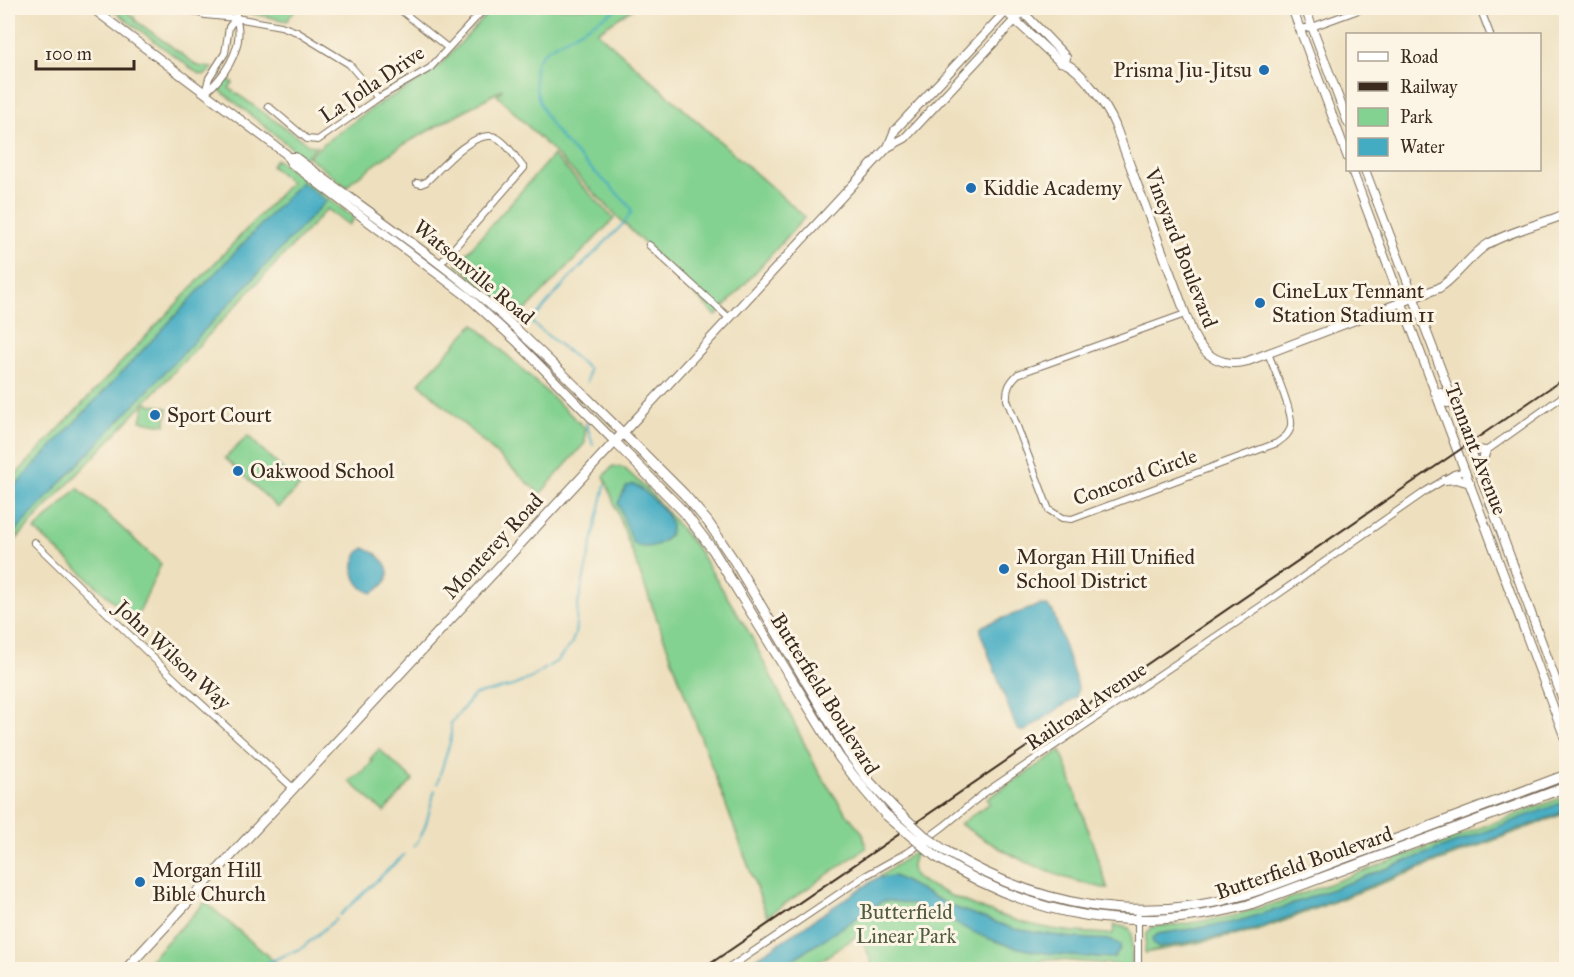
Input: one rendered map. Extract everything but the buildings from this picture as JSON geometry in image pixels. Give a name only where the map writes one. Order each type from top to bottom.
[{"type":"main road","name":"Watsonville Road","points":[[92,8],[290,157],[295,157],[307,170],[492,318],[615,442]]},
{"type":"main road","points":[[1292,8],[1346,155]]},
{"type":"main road","points":[[1305,8],[1346,120]]},
{"type":"main road","name":"Vineyard Boulevard","points":[[1006,9],[1060,62],[1065,63],[1094,90],[1111,115],[1197,343],[1213,358],[1235,363],[1248,361],[1439,288],[1452,279],[1473,256],[1487,245],[1566,214]]},
{"type":"main road","name":"Monterey Road","points":[[888,147],[895,130],[1006,9]]},
{"type":"main road","name":"Vineyard Boulevard","points":[[1023,9],[1066,57],[1065,63]]},
{"type":"main road","name":"Monterey Road","points":[[125,969],[888,147],[905,138],[1023,9]]},
{"type":"main road","name":"Tennant Avenue","points":[[1352,171],[1507,578],[1566,741]]},
{"type":"main road","name":"Tennant Avenue","points":[[1365,171],[1516,574],[1562,684],[1566,708]]},
{"type":"main road","name":"Watsonville Road","points":[[332,189],[440,264],[511,324],[623,433]]},
{"type":"main road","points":[[1435,392],[1441,393],[1447,403],[1454,403]]},
{"type":"main road","points":[[1442,410],[1448,408],[1452,417],[1459,418]]},
{"type":"main road","name":"Butterfield Boulevard","points":[[623,433],[684,494],[712,529],[735,562],[848,752],[890,811],[944,850],[985,874],[1030,892],[1076,904],[1138,910],[1198,905],[1245,895],[1566,775]]},
{"type":"main road","name":"Butterfield Boulevard","points":[[615,442],[684,512],[713,550],[839,757],[862,787],[935,856],[980,882],[1025,902],[1076,915],[1138,921],[1200,916],[1248,905],[1566,787]]},
{"type":"main road","points":[[1469,446],[1486,451],[1479,472]]},
{"type":"main road","points":[[1466,471],[1471,472],[1476,483],[1484,487]]},
{"type":"main road","points":[[1445,480],[1456,479],[1470,483]]},
{"type":"main road","points":[[1507,578],[1516,574]]},
{"type":"street","points":[[184,8],[205,15],[280,26],[297,32],[349,64],[378,98]]},
{"type":"street","points":[[205,93],[209,78],[225,53],[229,27],[236,18],[235,8]]},
{"type":"street","points":[[398,8],[448,48]]},
{"type":"street","name":"La Jolla Drive","points":[[268,106],[307,140],[318,140],[378,98],[430,68],[485,8]]},
{"type":"street","points":[[1301,31],[1364,8]]},
{"type":"street","points":[[1480,8],[1490,33]]},
{"type":"street","points":[[417,183],[426,182],[453,155],[471,142],[491,136],[501,141],[524,168],[440,264]]},
{"type":"street","points":[[649,245],[729,318]]},
{"type":"street","name":"Concord Circle","points":[[1185,314],[1018,374],[1010,381],[1006,390],[1006,400],[1049,510],[1056,516],[1072,519],[1277,443],[1286,437],[1291,427],[1291,416],[1268,353]]},
{"type":"street","points":[[1486,451],[1566,394]]},
{"type":"street","name":"Railroad Avenue","points":[[726,969],[865,876],[913,849],[983,795],[1426,491],[1454,474],[1466,471]]},
{"type":"street","name":"John Wilson Way","points":[[34,542],[174,679],[293,788]]},
{"type":"street","points":[[1138,910],[1138,969]]},
{"type":"green space","points":[[110,8],[121,8],[198,66],[213,68],[205,75],[199,74]]},
{"type":"green space","points":[[241,8],[296,8],[287,21],[245,12]]},
{"type":"green space","points":[[493,8],[634,8],[597,32],[805,217],[716,316],[497,95],[503,89],[401,146],[347,187],[308,157],[377,105],[426,77]]},
{"type":"green space","points":[[224,76],[233,83],[229,88],[309,145],[317,146],[304,158],[221,91],[219,87]]},
{"type":"green space","points":[[553,155],[614,219],[519,317],[457,264]]},
{"type":"green space","points":[[276,159],[354,218],[349,225],[327,209],[8,548],[8,483],[291,182],[271,166]]},
{"type":"green space","points":[[474,324],[585,428],[585,443],[540,494],[419,383]]},
{"type":"green space","name":"Sport Court","points":[[145,403],[168,408],[165,425],[141,421]]},
{"type":"green space","points":[[248,436],[300,486],[278,508],[225,458]]},
{"type":"green space","points":[[613,466],[624,468],[650,492],[697,548],[750,634],[819,773],[846,813],[863,833],[866,848],[767,916],[604,476]]},
{"type":"green space","points":[[78,488],[161,564],[135,621],[35,530]]},
{"type":"green space","points":[[379,749],[413,780],[384,812],[349,781],[365,770],[373,761],[370,759]]},
{"type":"green space","points":[[1061,750],[1108,889],[1049,872],[996,846],[960,824],[990,803],[987,799]]},
{"type":"green space","points":[[1566,796],[1566,813],[1258,931],[1145,953],[1146,935],[1152,927],[1233,916],[1283,901]]},
{"type":"green space","name":"Butterfield Linear Park","points":[[918,850],[912,866],[917,878],[953,897],[995,914],[1038,926],[1068,931],[1113,934],[1114,925],[1129,928],[1132,934],[1132,966],[1047,959],[1019,969],[874,969],[860,934],[808,969],[744,970]]},
{"type":"green space","points":[[205,902],[282,968],[284,969],[141,969]]},
{"type":"water","points":[[301,182],[326,201],[8,539],[8,493]]},
{"type":"water","points":[[633,484],[656,502],[670,520],[668,537],[657,544],[644,547],[633,543],[618,503],[626,487]]},
{"type":"water","points":[[364,548],[380,557],[387,567],[388,573],[384,584],[373,593],[360,586],[354,573],[355,559]]},
{"type":"water","points":[[1040,605],[1047,606],[1053,612],[1078,687],[1076,697],[1025,731],[1020,731],[1016,727],[981,634],[981,628]]},
{"type":"water","points":[[1566,801],[1566,811],[1257,929],[1159,948],[1154,945],[1152,939],[1158,934],[1235,922],[1284,907]]},
{"type":"water","points":[[894,876],[951,906],[1014,929],[1073,938],[1112,940],[1120,945],[1120,950],[1114,958],[1065,955],[1018,948],[974,933],[923,908],[896,901],[883,901],[778,969],[740,969],[877,878]]},
{"type":"waterway","points":[[587,382],[589,369],[531,322],[567,281],[623,224],[631,213],[631,209],[563,141],[553,128],[538,98],[534,71],[538,59],[548,49],[619,8]]},
{"type":"waterway","points":[[586,423],[593,445]]},
{"type":"waterway","points":[[437,784],[451,739],[451,723],[474,695],[513,686],[531,678],[557,661],[571,645],[605,485]]},
{"type":"waterway","points":[[413,847],[425,828],[435,790]]},
{"type":"waterway","points":[[376,881],[404,855]]},
{"type":"waterway","points":[[340,915],[374,883]]},
{"type":"waterway","points":[[250,970],[302,948],[336,919]]},
{"type":"railway","points":[[701,970],[1566,377]]},
{"type":"place","name":"Prisma Jiu-Jitsu","points":[[1264,70]]},
{"type":"place","name":"Kiddie Academy","points":[[971,188]]},
{"type":"place","name":"CineLux Tennant Station Stadium 11","points":[[1260,303]]},
{"type":"place","name":"Sport Court","points":[[155,415]]},
{"type":"place","name":"Oakwood School","points":[[238,471]]},
{"type":"place","name":"Morgan Hill Unified School District","points":[[1004,569]]},
{"type":"place","name":"Morgan Hill Bible Church","points":[[140,882]]}]
